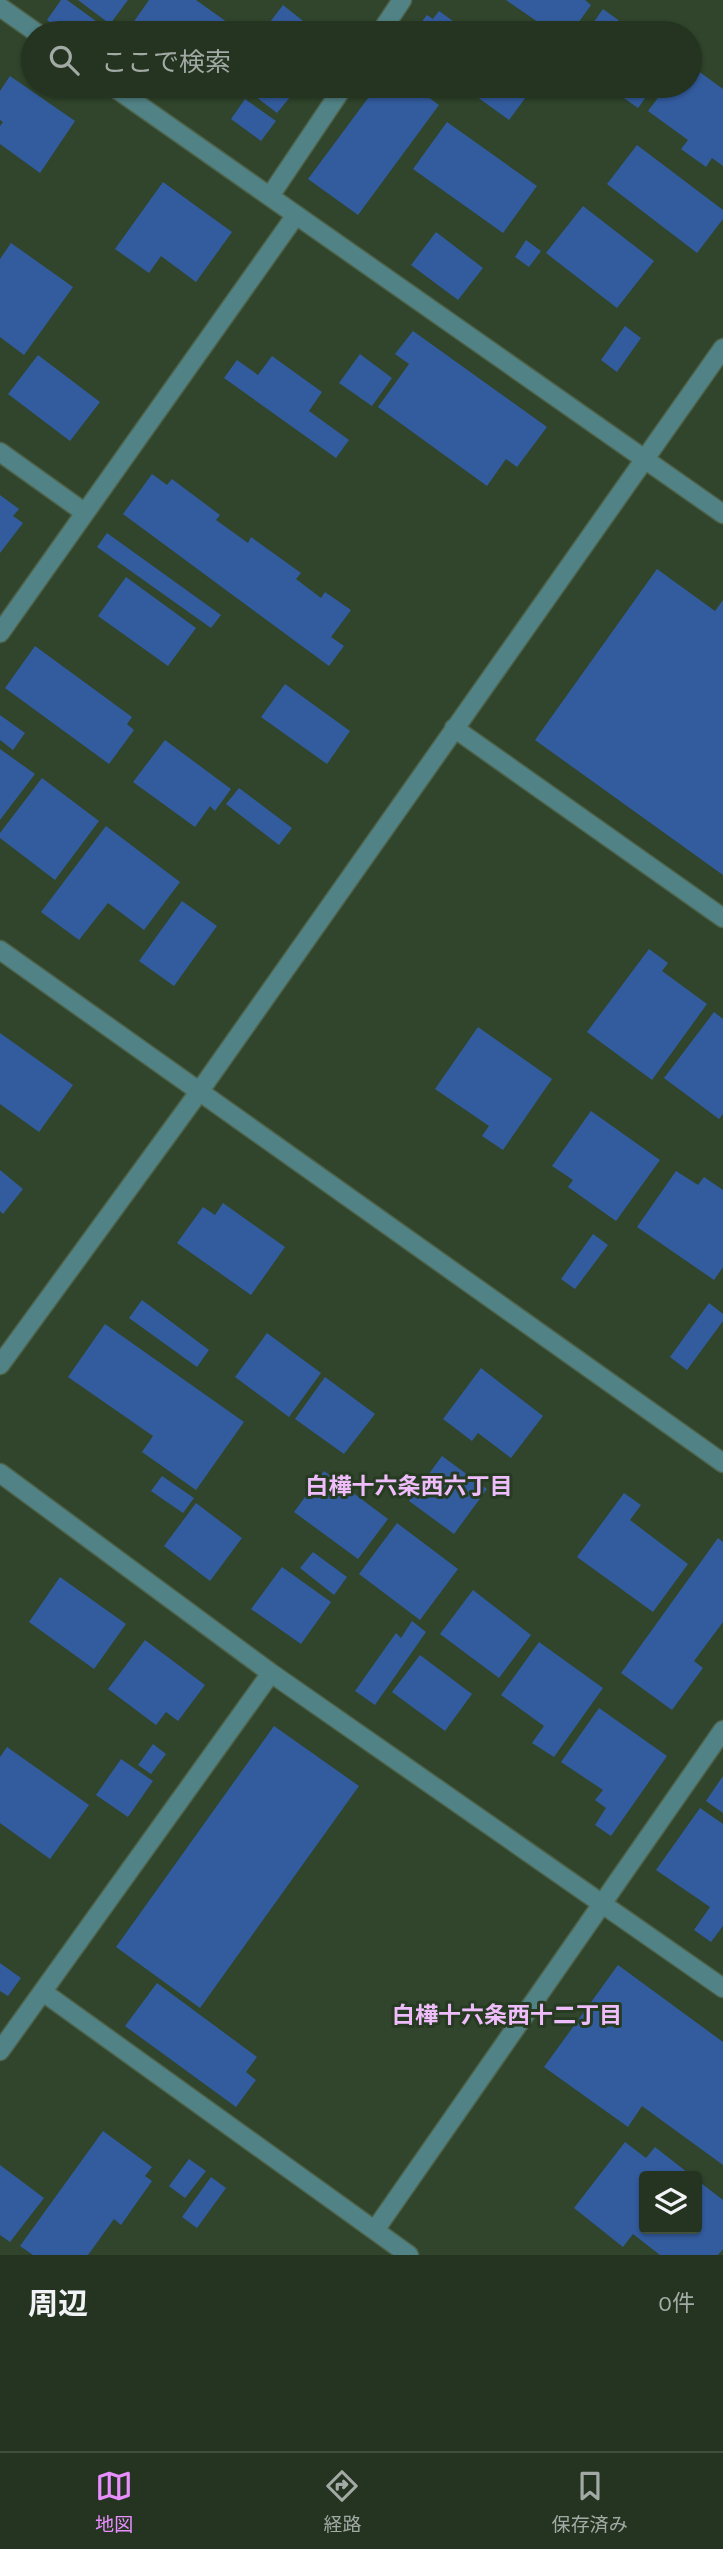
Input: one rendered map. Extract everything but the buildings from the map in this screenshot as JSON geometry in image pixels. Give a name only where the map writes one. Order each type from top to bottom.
[{"type":"street","points":[[388,21],[402,0]]},
{"type":"street","points":[[0,7],[21,22]]},
{"type":"street","points":[[129,98],[723,514]]},
{"type":"street","points":[[270,197],[336,98]]},
{"type":"street","points":[[0,633],[296,215]]},
{"type":"street","points":[[0,1365],[199,1092],[723,348]]},
{"type":"street","points":[[0,452],[84,512]]},
{"type":"street","points":[[454,728],[723,918]]},
{"type":"street","points":[[0,950],[723,1463]]},
{"type":"street","points":[[0,1473],[271,1673],[723,1988]]},
{"type":"street","points":[[0,2051],[271,1673]]},
{"type":"street","points":[[375,2230],[723,1730]]},
{"type":"street","points":[[43,1992],[409,2255]]},
{"type":"district","name":"白樺十六条西六丁目","points":[[409,1486]]},
{"type":"district","name":"白樺十六条西十二丁目","points":[[507,2015]]}]
